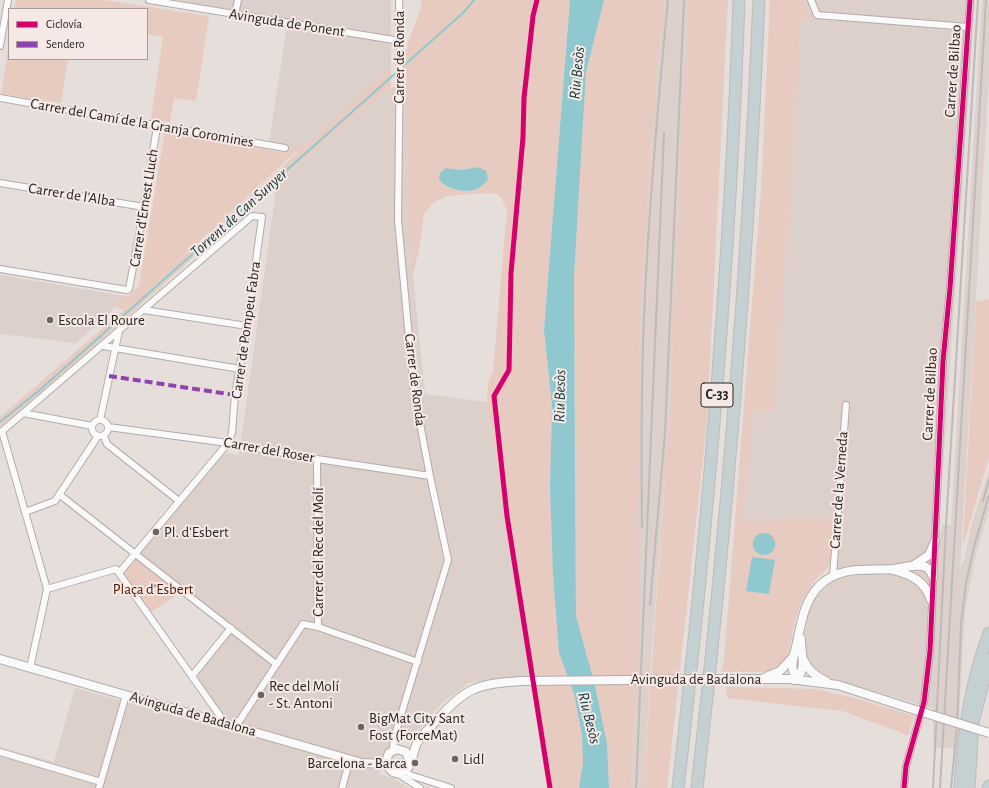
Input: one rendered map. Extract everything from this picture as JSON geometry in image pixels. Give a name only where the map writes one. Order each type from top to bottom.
[{"type":"highway","name":"C-33","points":[[678,788],[698,606],[717,393],[729,216],[739,0]]},
{"type":"highway","name":"C-33","points":[[698,788],[716,619],[735,404],[750,181],[759,0]]},
{"type":"highway","points":[[960,788],[962,747],[972,687],[989,633]]},
{"type":"highway","points":[[969,788],[972,733],[978,698],[989,660]]},
{"type":"highway","points":[[978,698],[989,677]]},
{"type":"street","points":[[0,46],[8,0]]},
{"type":"street","name":"Avinguda de Ponent","points":[[149,0],[400,41]]},
{"type":"street","points":[[235,15],[238,0]]},
{"type":"street","name":"Carrer de Ronda","points":[[393,750],[394,738],[448,560],[414,392],[398,220],[400,88],[399,0]]},
{"type":"street","points":[[811,0],[817,15],[968,27]]},
{"type":"street","name":"Carrer de Bilbao","points":[[904,788],[906,766],[924,702],[930,651],[932,572],[935,541],[943,361],[950,288],[970,0]]},
{"type":"street","name":"Carrer del Camí de la Granja Coromines","points":[[0,98],[157,127],[285,148]]},
{"type":"street","name":"Carrer d'Ernest Lluch","points":[[0,269],[127,290],[129,288],[144,207],[157,127]]},
{"type":"street","name":"Carrer de l'Alba","points":[[0,183],[144,207]]},
{"type":"street","name":"Carrer de Pompeu Fabra","points":[[144,310],[252,216],[262,217],[247,326],[235,395],[232,433],[228,443]]},
{"type":"street","points":[[30,668],[48,589],[1,432],[144,310],[247,326]]},
{"type":"street","points":[[100,420],[119,331]]},
{"type":"street","points":[[103,346],[240,368]]},
{"type":"street","name":"Carrer de la Verneda","points":[[833,576],[846,405]]},
{"type":"street","points":[[23,413],[92,426]]},
{"type":"street","points":[[25,512],[55,501],[60,495],[101,436],[107,433],[108,427],[106,422],[100,420],[95,422],[92,426],[92,432],[101,436],[107,444],[179,501]]},
{"type":"street","name":"Carrer del Roser","points":[[108,427],[228,443],[317,459],[430,476]]},
{"type":"street","points":[[48,589],[118,571],[228,443]]},
{"type":"street","name":"Carrer del Rec del Molí","points":[[236,726],[303,624],[318,627],[317,459]]},
{"type":"street","points":[[60,495],[276,664]]},
{"type":"street","points":[[912,566],[920,563],[929,554],[935,541]]},
{"type":"street","points":[[797,679],[792,668],[793,656],[801,620],[815,591],[833,576],[853,570],[889,569],[912,566],[926,567],[932,572],[925,577],[914,577],[889,569]]},
{"type":"street","points":[[118,571],[225,723]]},
{"type":"street","points":[[914,577],[925,586],[931,600]]},
{"type":"street","points":[[797,679],[803,669],[800,642],[801,620]]},
{"type":"street","points":[[318,627],[418,662]]},
{"type":"street","points":[[192,676],[230,628]]},
{"type":"street","points":[[762,678],[780,671],[793,656]]},
{"type":"street","points":[[802,657],[807,667],[817,677],[838,685]]},
{"type":"street","name":"Avinguda de Badalona","points":[[0,659],[371,765],[387,764]]},
{"type":"street","name":"Avinguda de Badalona","points":[[403,750],[418,741],[451,704],[465,693],[489,684],[520,681],[762,678],[797,679],[838,685],[989,733]]},
{"type":"street","points":[[0,752],[100,785],[126,696]]},
{"type":"street","name":"Avinguda de Badalona","points":[[410,761],[418,741]]},
{"type":"street","points":[[393,750],[403,750],[410,757],[408,773],[417,787],[390,769],[387,764],[387,757],[393,750]]},
{"type":"street","points":[[342,788],[350,759]]},
{"type":"street","points":[[397,773],[408,773],[449,788]]},
{"type":"shaded area","points":[[176,0],[391,0],[391,68],[299,153],[268,148],[288,20]]},
{"type":"shaded area","points":[[664,0],[688,0],[678,250],[666,463],[651,659],[644,788],[631,788],[638,641],[639,356],[650,160]]},
{"type":"shaded area","points":[[804,0],[975,0],[938,539],[943,525],[951,525],[982,0],[989,0],[989,74],[960,569],[965,558],[971,526],[989,471],[989,509],[975,559],[965,612],[957,749],[933,747],[933,708],[828,678],[815,669],[806,656],[804,636],[810,610],[816,597],[830,584],[833,519],[742,521],[754,411],[773,412],[786,253],[801,20],[811,19]]},
{"type":"shaded area","points":[[407,82],[408,200],[413,275],[425,394],[486,402],[506,511],[510,549],[530,675],[469,683],[444,701],[410,738],[399,738],[379,774],[392,778],[409,788],[0,788],[0,747],[54,762],[75,688],[234,733],[198,678],[198,674],[234,627],[140,554],[220,456],[228,453],[239,455],[277,183],[314,149],[391,88]]},
{"type":"shaded area","name":"Escola El Roure","points":[[0,275],[118,295],[116,307],[76,343],[0,334]]},
{"type":"green space","points":[[16,0],[104,0],[209,16],[196,101],[174,98],[170,122],[151,119],[163,37],[148,34],[148,8],[14,8]]},
{"type":"green space","points":[[422,0],[570,0],[544,330],[552,406],[550,489],[553,575],[559,653],[574,694],[582,735],[583,763],[579,788],[547,788],[510,549],[506,511],[487,405],[488,383],[493,371],[507,211],[502,199],[497,194],[489,193],[446,196],[433,203],[424,214],[419,249],[413,275],[408,200],[406,52],[409,39],[421,7]],"holes":[[[478,167],[487,181],[480,188],[472,191],[457,190],[444,185],[446,168],[461,170]]]},
{"type":"green space","points":[[604,0],[664,0],[650,160],[639,356],[638,641],[631,788],[609,788],[607,744],[595,685],[576,616],[574,277],[586,72]]},
{"type":"green space","points":[[688,0],[728,0],[707,421],[667,788],[644,788],[670,406]]},
{"type":"green space","points":[[770,0],[804,0],[811,19],[801,20],[786,253],[773,412],[754,411],[742,521],[833,519],[830,566],[815,580],[803,599],[795,619],[788,656],[782,664],[768,672],[721,672],[724,660],[761,190]]},
{"type":"green space","points":[[8,50],[8,60],[68,60],[61,103],[1,94]]},
{"type":"green space","points":[[391,68],[391,88],[314,149],[90,350],[0,427],[0,417],[124,310],[116,307],[118,295],[128,296],[139,286],[165,131],[287,153],[296,145],[302,146],[153,284]]},
{"type":"green space","points":[[989,299],[989,457],[963,545],[976,302]]},
{"type":"green space","name":"Plaça d'Esbert","points":[[132,555],[183,591],[148,614],[121,571]]},
{"type":"green space","points":[[726,687],[816,689],[861,700],[914,716],[908,736],[842,711],[727,698]]},
{"type":"water","name":"Riu Besòs","points":[[570,0],[604,0],[586,72],[574,277],[575,481],[576,616],[595,685],[607,744],[609,788],[579,788],[583,763],[582,735],[574,694],[559,653],[553,575],[550,489],[552,406],[544,330]]},
{"type":"water","points":[[478,167],[486,171],[488,179],[479,188],[467,191],[456,190],[442,183],[439,179],[440,173],[446,168],[461,170]]},
{"type":"water","points":[[764,533],[772,536],[775,544],[772,552],[764,555],[756,552],[753,544],[756,536]]},
{"type":"water","points":[[752,557],[775,560],[769,594],[746,591]]},
{"type":"waterway","name":"Torrent de Can Sunyer","points":[[401,68],[464,12],[474,0]]},
{"type":"waterway","name":"Torrent de Can Sunyer","points":[[0,422],[41,389],[398,71]]},
{"type":"railway","points":[[642,527],[644,306],[658,103],[668,0]]},
{"type":"railway","points":[[650,605],[665,433],[684,0]]},
{"type":"railway","points":[[933,788],[946,525],[978,0]]},
{"type":"railway","points":[[940,788],[986,0]]},
{"type":"railway","points":[[636,788],[664,133]]},
{"type":"railway","points":[[983,501],[989,480]]},
{"type":"railway","points":[[951,788],[957,727],[961,624],[966,583],[974,547],[989,495]]},
{"type":"marked path","points":[[109,376],[235,395]]},
{"type":"cycle path","points":[[537,0],[533,16],[524,98],[523,137],[511,273],[509,370],[494,396],[507,516],[550,788]]},
{"type":"cycle path","points":[[904,788],[906,766],[924,702],[930,651],[943,361],[950,288],[970,0]]},
{"type":"place","name":"Escola El Roure","points":[[50,320]]},
{"type":"place","name":"Pl. d'Esbert","points":[[156,532]]},
{"type":"place","name":"Rec del Molí - St. Antoni","points":[[261,695]]},
{"type":"place","name":"BigMat City Sant Fost (ForceMat)","points":[[361,727]]},
{"type":"place","name":"Lidl","points":[[455,759]]},
{"type":"place","name":"Barcelona - Barca","points":[[415,763]]}]
